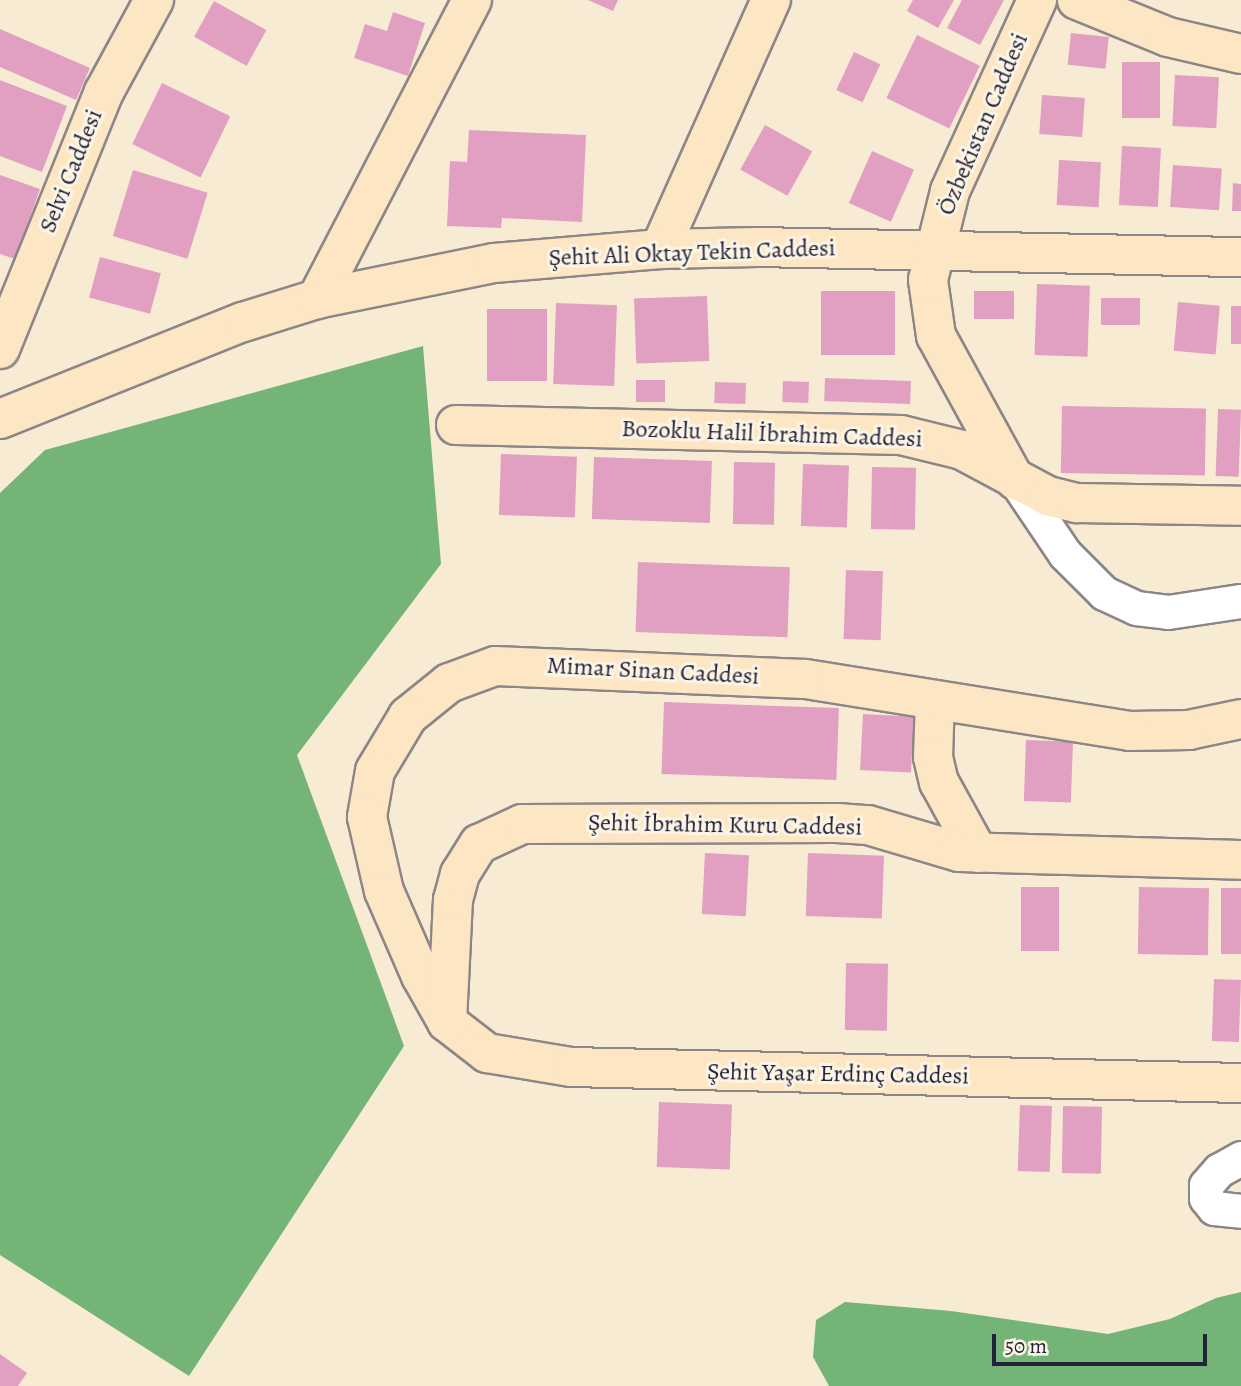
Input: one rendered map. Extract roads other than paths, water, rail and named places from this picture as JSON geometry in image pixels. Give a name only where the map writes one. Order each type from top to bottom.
[{"type":"street","name":"Selvi Caddesi","points":[[0,349],[94,116],[155,0]]},
{"type":"street","points":[[317,299],[472,0]]},
{"type":"street","points":[[660,249],[771,0]]},
{"type":"street","name":"Özbekistan Caddesi","points":[[1015,480],[936,336],[928,305],[934,248],[950,191],[1037,0]]},
{"type":"street","points":[[1077,0],[1168,37],[1241,54]]},
{"type":"street","name":"Şehit Ali Oktay Tekin Caddesi","points":[[0,419],[243,322],[317,299],[494,263],[660,249],[934,248],[1241,257]]},
{"type":"street","name":"Bozoklu Halil İbrahim Caddesi","points":[[456,425],[901,435],[962,450],[1048,496],[1077,503],[1241,506]]},
{"type":"street","points":[[1015,480],[1065,554],[1104,593],[1136,608],[1168,612],[1241,601]]},
{"type":"street","name":"Mimar Sinan Caddesi","points":[[447,1021],[404,942],[384,891],[367,817],[375,771],[388,746],[408,716],[449,683],[495,666],[520,664],[804,679],[1130,731],[1189,730],[1241,719]]},
{"type":"street","points":[[935,700],[933,757],[939,782],[978,853]]},
{"type":"street","name":"Şehit İbrahim Kuru Caddesi","points":[[447,1021],[453,900],[460,874],[479,844],[500,831],[553,821],[657,827],[837,823],[868,825],[978,853],[1241,860]]},
{"type":"street","name":"Şehit Yaşar Erdinç Caddesi","points":[[447,1021],[487,1053],[571,1067],[1241,1083]]},
{"type":"street","points":[[1241,1158],[1219,1170],[1206,1185],[1206,1198],[1214,1208],[1241,1211]]}]
